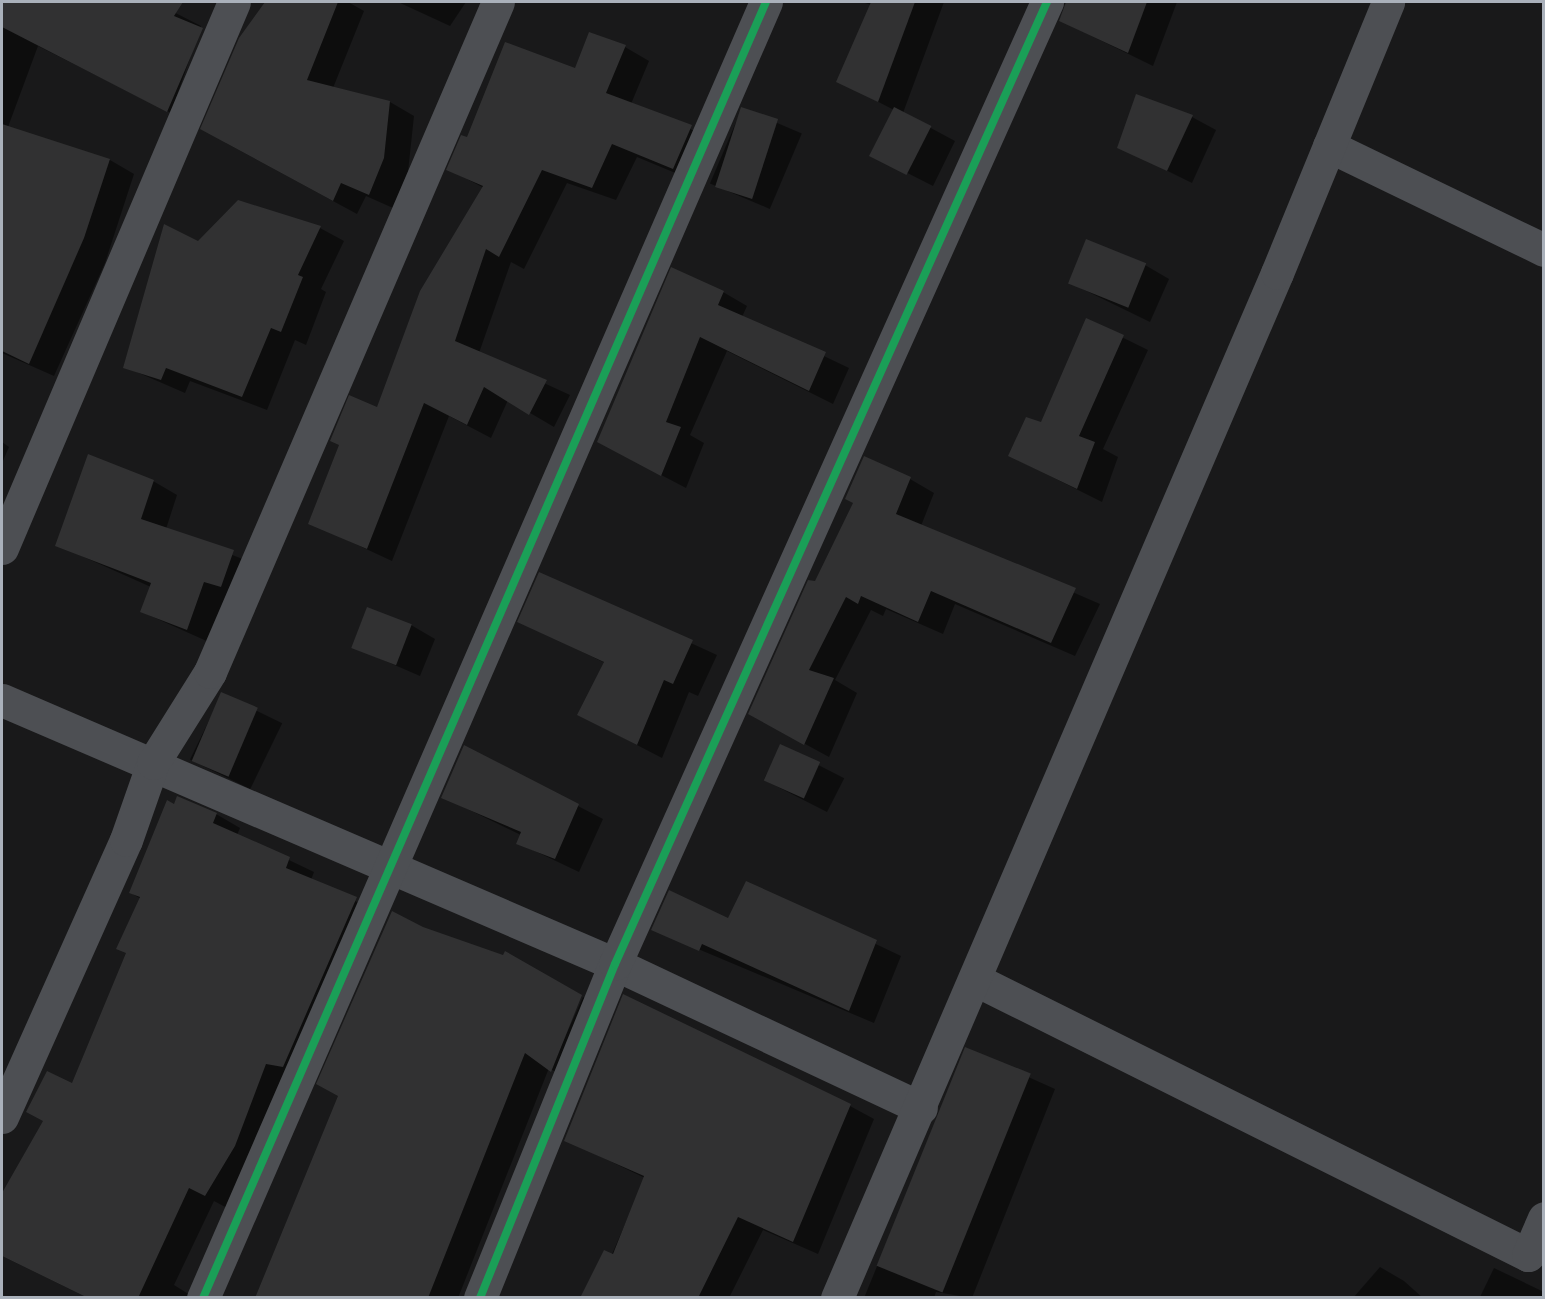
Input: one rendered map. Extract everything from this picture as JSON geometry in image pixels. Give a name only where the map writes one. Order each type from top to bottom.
[{"type":"street","points":[[2,548],[234,2]]},
{"type":"street","points":[[2,1117],[126,840],[153,763],[210,672],[498,2]]},
{"type":"street","points":[[203,1298],[766,2]]},
{"type":"street","points":[[480,1298],[615,964],[1047,2]]},
{"type":"street","points":[[837,1298],[976,980],[1388,2]]},
{"type":"street","points":[[1329,146],[1544,250]]},
{"type":"street","points":[[2,700],[390,864],[615,964],[921,1108]]},
{"type":"street","points":[[976,980],[1536,1259],[1544,1218]]},
{"type":"building","points":[[2,2],[183,2],[174,16],[203,28],[167,112],[2,27]]},
{"type":"building","points":[[265,2],[338,2],[307,80],[390,101],[384,158],[369,195],[341,183],[333,201],[200,129],[239,38]]},
{"type":"building","points":[[871,2],[915,2],[878,102],[836,82]]},
{"type":"building","points":[[1066,2],[1147,2],[1128,53],[1059,21]]},
{"type":"building","points":[[589,32],[626,45],[606,93],[692,125],[673,169],[612,144],[592,188],[542,170],[499,257],[486,249],[455,341],[547,380],[529,415],[484,387],[467,425],[424,403],[367,549],[308,524],[339,445],[330,441],[349,395],[377,407],[420,291],[483,186],[446,170],[461,135],[467,137],[505,42],[575,68]]},
{"type":"building","points":[[1136,94],[1193,115],[1167,171],[1117,148]]},
{"type":"building","points":[[741,107],[778,119],[752,199],[715,187]]},
{"type":"building","points":[[894,107],[931,126],[906,175],[869,156]]},
{"type":"building","points":[[2,124],[110,159],[84,238],[29,364],[2,351]]},
{"type":"building","points":[[238,200],[321,226],[298,275],[303,277],[281,332],[271,328],[242,397],[166,368],[161,380],[123,368],[164,224],[198,241]]},
{"type":"building","points":[[1086,239],[1146,263],[1128,308],[1068,284]]},
{"type":"building","points":[[671,267],[724,291],[718,305],[826,352],[809,391],[700,337],[666,422],[681,427],[661,476],[597,442]]},
{"type":"building","points":[[1086,318],[1124,335],[1079,436],[1095,442],[1077,489],[1008,456],[1026,417],[1041,422]]},
{"type":"building","points":[[88,454],[154,480],[141,519],[234,550],[221,587],[204,582],[187,630],[140,612],[151,583],[55,546]]},
{"type":"building","points":[[864,456],[911,477],[896,514],[1076,588],[1051,643],[931,591],[918,622],[861,596],[858,604],[846,597],[809,670],[834,678],[804,745],[748,714],[808,580],[815,581],[853,503],[845,499]]},
{"type":"building","points":[[539,572],[693,640],[673,684],[664,680],[637,745],[577,715],[604,662],[517,622]]},
{"type":"building","points":[[367,607],[412,624],[396,665],[351,648]]},
{"type":"building","points":[[221,692],[258,708],[229,777],[192,761]]},
{"type":"building","points":[[780,744],[820,762],[804,798],[764,781]]},
{"type":"building","points":[[464,745],[579,804],[555,859],[516,844],[521,832],[441,798]]},
{"type":"building","points":[[177,796],[217,813],[213,823],[290,857],[286,868],[357,897],[283,1067],[266,1064],[235,1146],[205,1196],[189,1188],[138,1298],[88,1298],[2,1256],[2,1193],[43,1121],[26,1112],[47,1071],[72,1083],[126,953],[116,949],[140,897],[129,893],[167,800],[174,804]]},
{"type":"building","points":[[746,881],[877,940],[849,1011],[702,944],[699,951],[651,930],[669,890],[728,918]]},
{"type":"building","points":[[392,911],[423,927],[503,955],[505,951],[582,995],[551,1072],[525,1053],[428,1298],[255,1298],[338,1096],[316,1084]]},
{"type":"building","points":[[623,994],[851,1104],[793,1242],[738,1217],[698,1298],[580,1298],[604,1250],[613,1254],[644,1176],[564,1141]]},
{"type":"building","points":[[965,1047],[1031,1074],[942,1292],[877,1266]]},
{"type":"cycle path","points":[[203,1298],[766,2]]},
{"type":"cycle path","points":[[480,1298],[615,964],[1047,2]]}]
